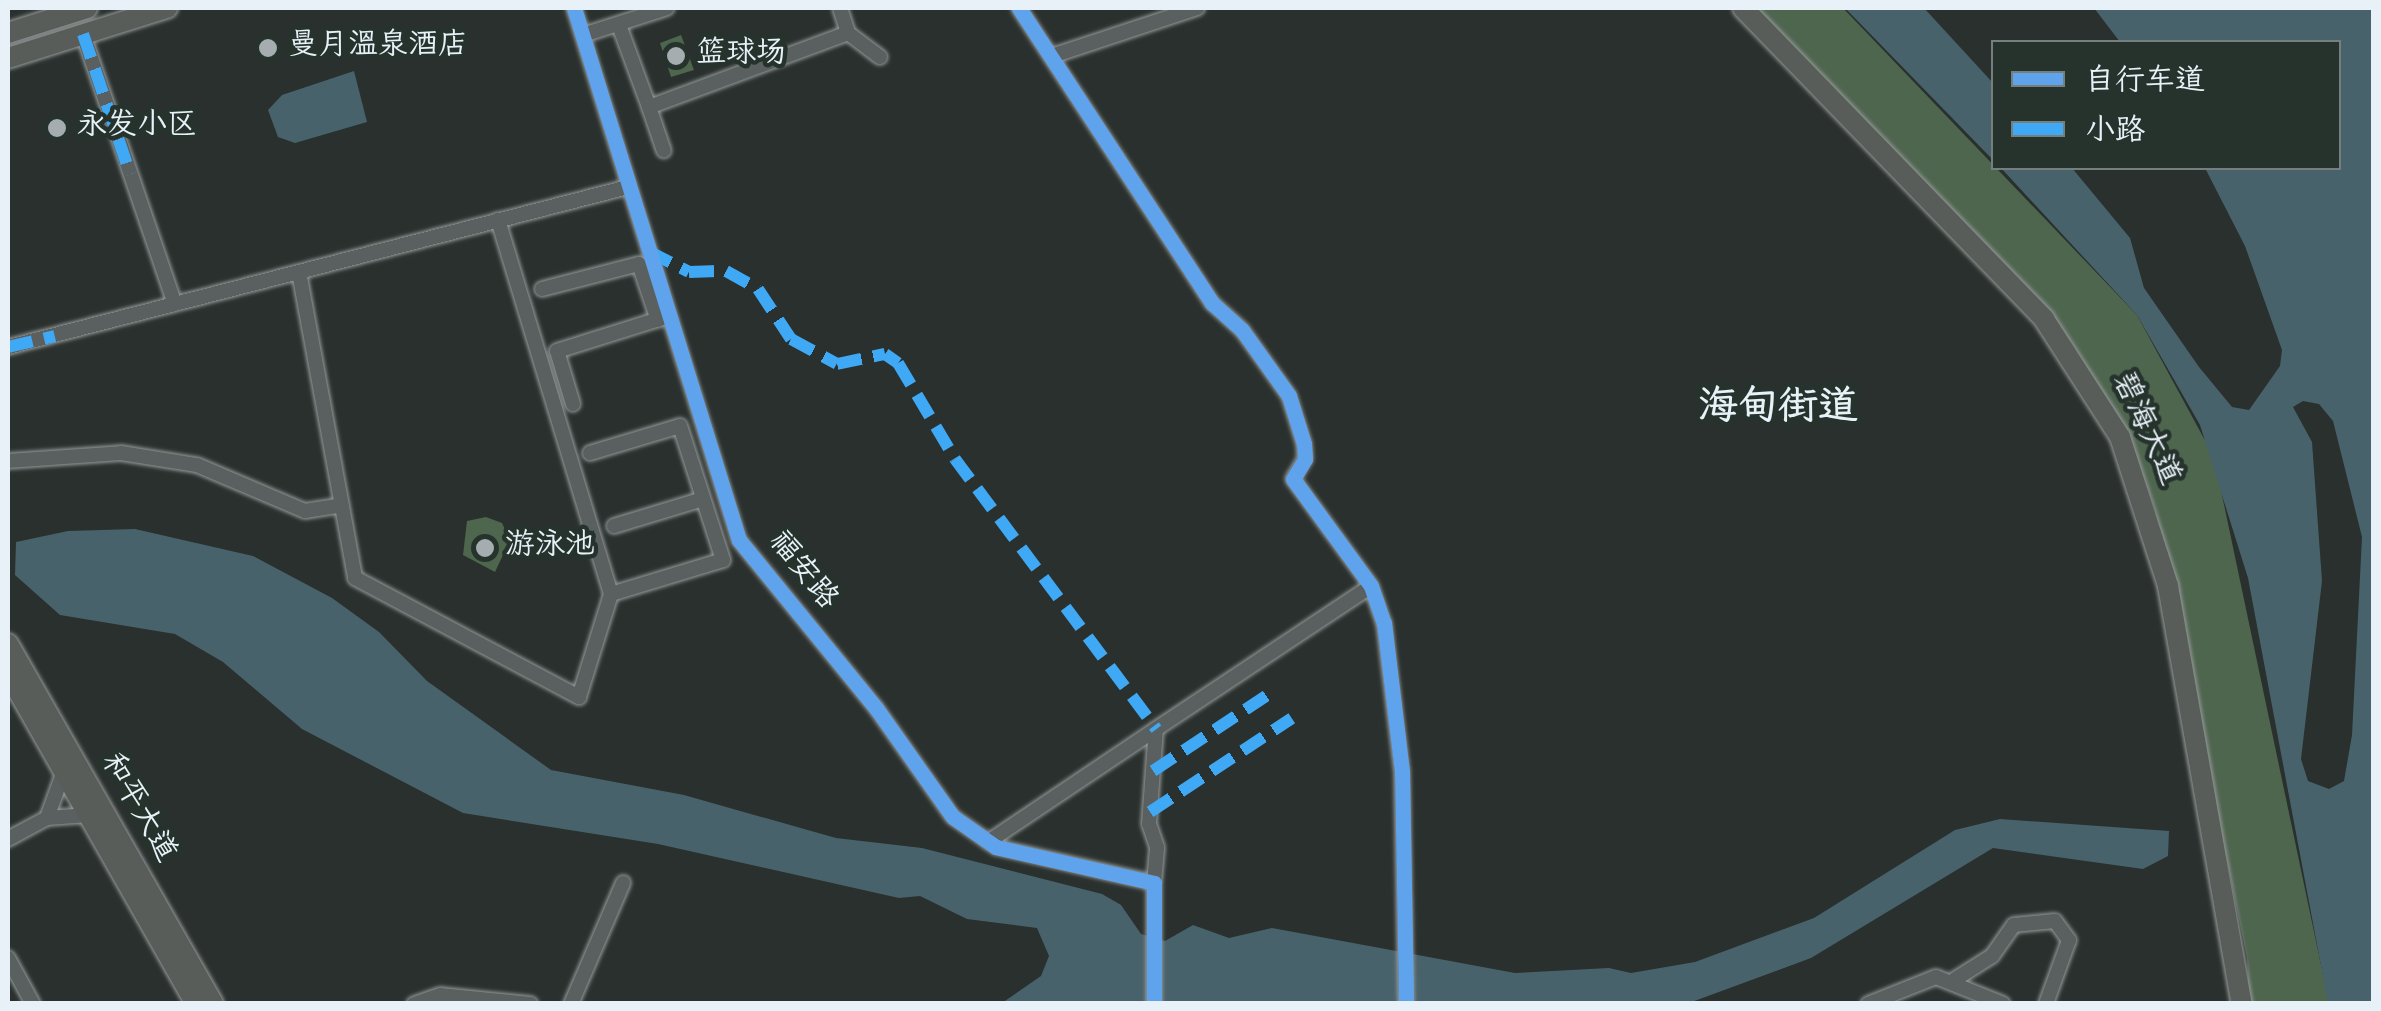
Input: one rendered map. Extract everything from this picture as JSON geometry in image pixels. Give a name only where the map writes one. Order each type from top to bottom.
[{"type":"main road","points":[[8,58],[167,8]]},
{"type":"main road","name":"碧海大道","points":[[1743,8],[2044,319],[2120,437],[2168,586],[2242,1004]]},
{"type":"main road","name":"碧海大道","points":[[1752,8],[2048,313],[2126,434],[2168,552],[2252,1004]]},
{"type":"main road","points":[[8,33],[80,9]]},
{"type":"main road","name":"和平大道","points":[[8,644],[213,1004]]},
{"type":"main road","name":"和平大道","points":[[8,673],[196,1004]]},
{"type":"street","name":"福安路","points":[[574,8],[664,318],[739,540],[876,708],[953,817],[988,842],[1154,883]]},
{"type":"street","points":[[584,35],[668,8]]},
{"type":"street","points":[[840,8],[848,33],[880,57]]},
{"type":"street","points":[[1019,8],[1055,55],[1212,303],[1242,330],[1290,396],[1305,459],[1294,479],[1371,586],[1384,624],[1402,772],[1406,1004]]},
{"type":"street","points":[[1055,55],[1198,8]]},
{"type":"street","points":[[620,25],[664,151]]},
{"type":"street","points":[[649,107],[848,33]]},
{"type":"street","points":[[83,34],[176,304]]},
{"type":"street","points":[[8,347],[628,187]]},
{"type":"street","points":[[299,272],[355,578],[579,697],[611,594],[498,220]]},
{"type":"street","points":[[542,289],[639,264],[664,318],[557,351],[573,404]]},
{"type":"street","points":[[590,453],[680,426],[723,560],[611,594]]},
{"type":"street","points":[[8,461],[121,453],[197,465],[304,511],[342,506]]},
{"type":"street","points":[[614,526],[703,499]]},
{"type":"street","points":[[988,842],[1371,586]]},
{"type":"street","points":[[1154,1004],[1152,932],[1157,848],[1149,824],[1156,728]]},
{"type":"street","points":[[48,818],[64,771]]},
{"type":"street","points":[[8,839],[48,818],[88,815]]},
{"type":"street","points":[[570,1004],[622,882]]},
{"type":"street","points":[[1954,980],[1992,956],[2014,925],[2054,921],[2069,940],[2046,1004]]},
{"type":"street","points":[[8,958],[33,1004]]},
{"type":"street","points":[[1868,1004],[1918,980],[1954,980],[2003,1004]]},
{"type":"street","points":[[414,1004],[469,995],[531,1004]]},
{"type":"green space","points":[[1752,8],[1843,8],[1991,163],[1991,170],[1998,170],[2137,315],[2214,457],[2329,1003],[2249,1003],[2247,958],[2155,509],[2136,456],[2072,343]]},
{"type":"green space","name":"篮球场","points":[[681,35],[694,70],[671,77],[660,43]]},
{"type":"green space","name":"游泳池","points":[[486,517],[502,523],[510,540],[495,572],[463,555],[467,521]]},
{"type":"water","points":[[1845,8],[1924,8],[1991,81],[1991,158]]},
{"type":"water","points":[[2094,8],[2373,8],[2373,1003],[2328,1003],[2248,578],[2200,425],[2137,315],[2003,170],[2074,170],[2130,238],[2144,288],[2199,367],[2232,407],[2249,410],[2280,366],[2282,350],[2245,246],[2206,170],[2341,170],[2341,40],[2118,40]],"holes":[[[2303,401],[2319,404],[2333,421],[2362,537],[2352,735],[2344,781],[2329,789],[2308,781],[2301,759],[2322,581],[2312,442],[2293,407]]]},
{"type":"water","points":[[354,71],[367,122],[295,143],[278,137],[268,110],[282,95]]},
{"type":"water","points":[[135,529],[253,556],[332,598],[379,632],[427,681],[551,770],[684,795],[836,838],[922,848],[1102,894],[1121,905],[1141,934],[1165,941],[1193,925],[1229,938],[1272,928],[1515,973],[1609,968],[1631,973],[1695,962],[1814,918],[1955,830],[2000,819],[2169,831],[2168,856],[2143,869],[1993,848],[1811,958],[1689,1003],[1002,1003],[1041,976],[1049,956],[1037,928],[967,919],[920,896],[899,898],[658,844],[463,813],[302,729],[223,662],[175,634],[60,615],[15,575],[16,542],[68,531]]},
{"type":"marked path","points":[[83,34],[130,174]]},
{"type":"marked path","points":[[648,251],[689,272],[726,271],[758,289],[791,339],[837,364],[885,354],[898,363],[955,459],[1156,729]]},
{"type":"marked path","points":[[8,347],[55,336]]},
{"type":"marked path","points":[[1153,771],[1275,690]]},
{"type":"marked path","points":[[1150,812],[1292,718]]},
{"type":"cycle path","points":[[574,8],[739,540],[876,708],[953,817],[996,847],[1154,883],[1154,1004]]},
{"type":"cycle path","points":[[1019,8],[1212,303],[1242,330],[1289,396],[1305,459],[1293,479],[1371,586],[1384,623],[1402,772],[1406,1004]]},
{"type":"place","name":"曼月温泉酒店","points":[[268,48]]},
{"type":"place","name":"篮球场","points":[[676,56]]},
{"type":"place","name":"永发小区","points":[[57,128]]},
{"type":"place","name":"游泳池","points":[[485,548]]},
{"type":"district","name":"海甸街道","points":[[1778,411]]}]
